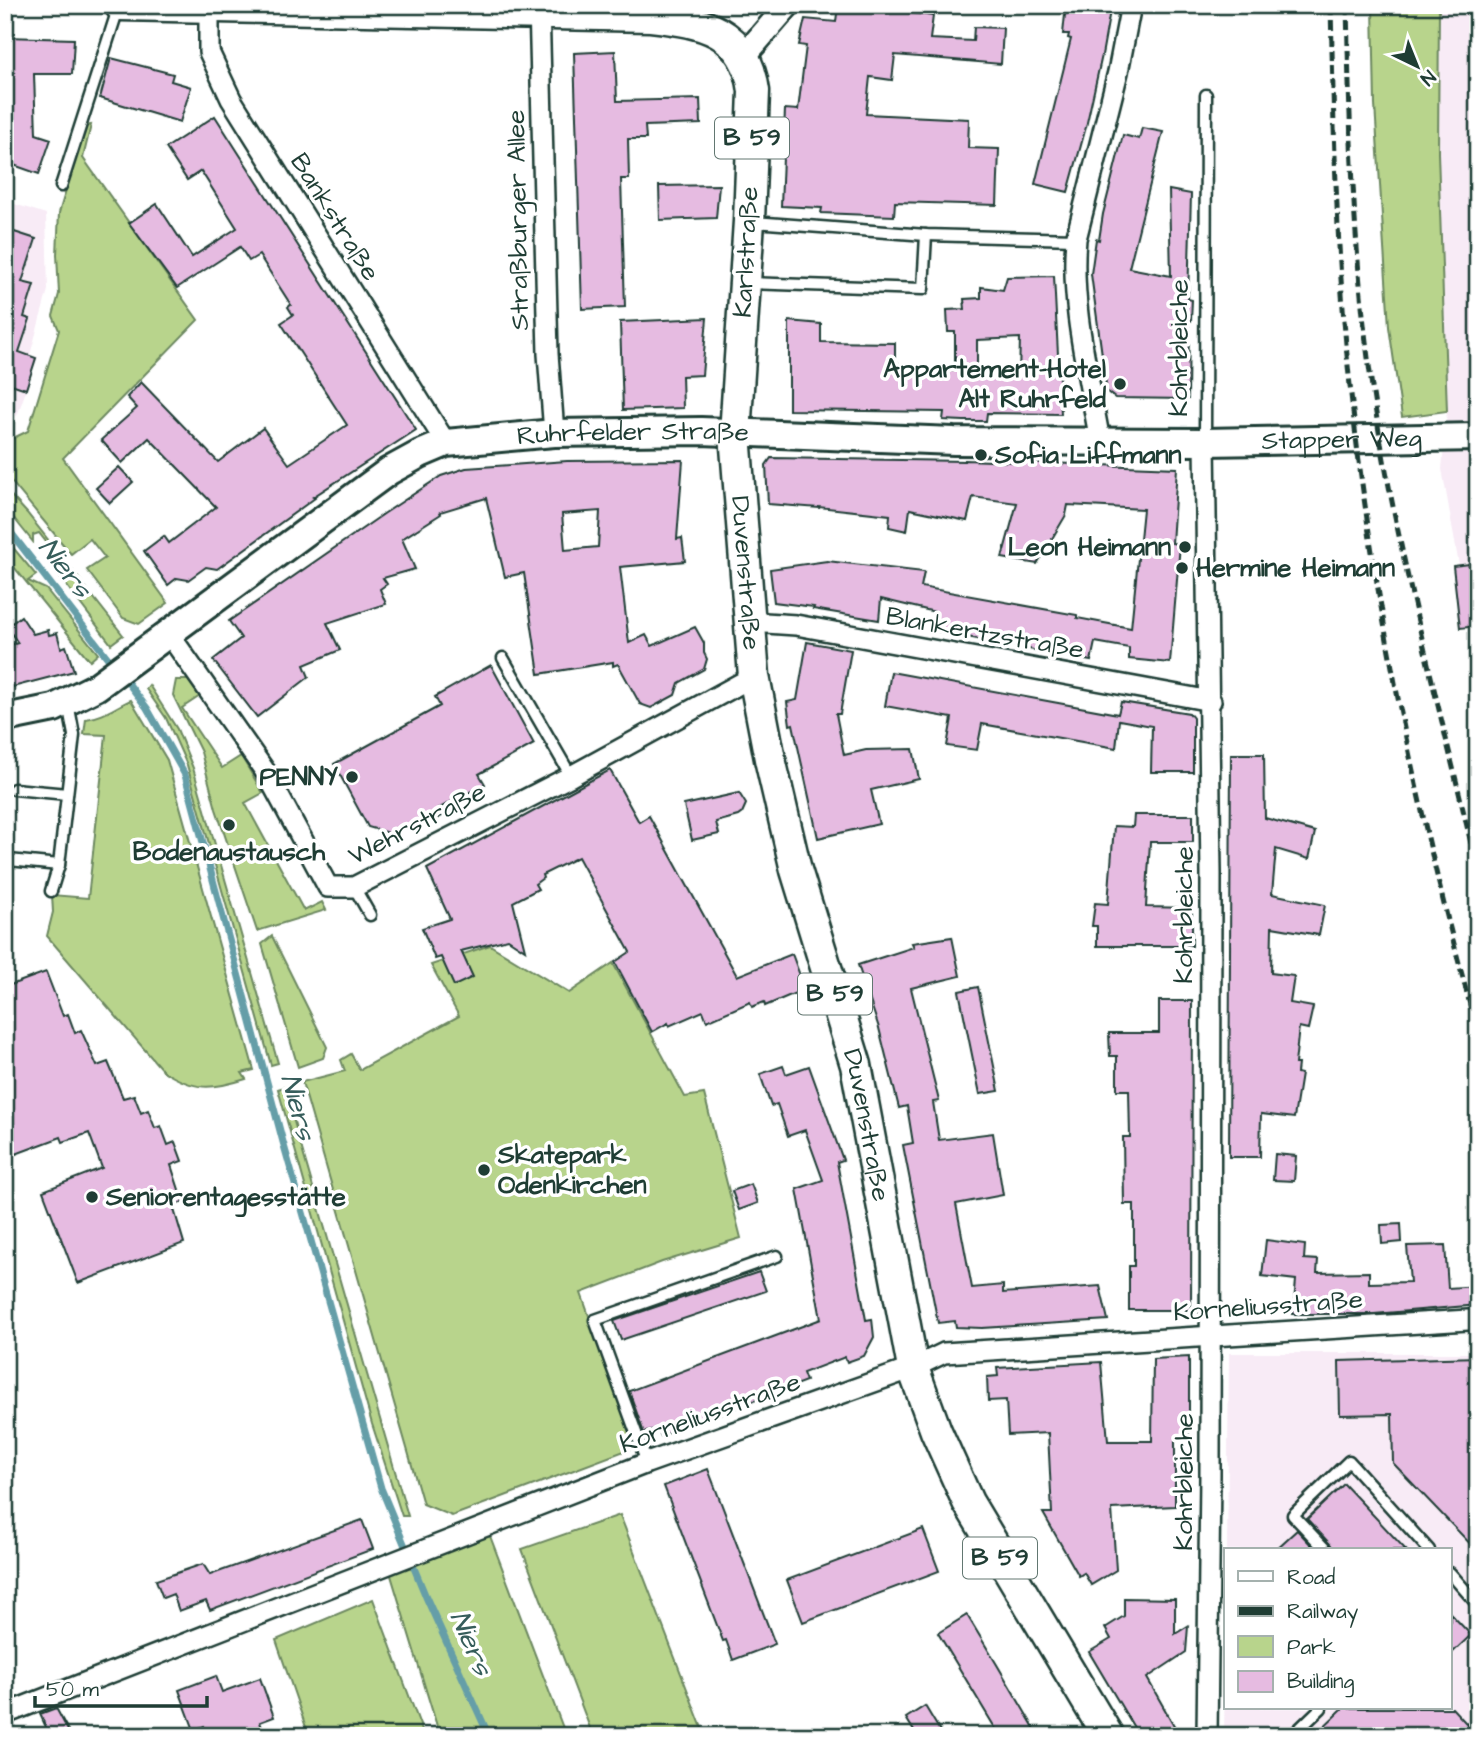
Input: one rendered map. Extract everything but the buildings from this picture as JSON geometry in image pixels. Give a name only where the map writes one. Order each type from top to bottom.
[{"type":"main road","name":"B 59","points":[[120,5],[482,14],[539,9],[651,16],[687,21],[719,32],[727,37],[744,57]]},
{"type":"main road","name":"Karlstraße","points":[[735,434],[749,221],[754,91],[744,57]]},
{"type":"main road","name":"Ruhrfelder Straße","points":[[5,718],[41,712],[68,702],[120,671],[389,471],[446,443],[554,433],[701,431],[954,441],[1205,442]]},
{"type":"main road","name":"Duvenstraße","points":[[735,434],[754,676],[796,870],[856,1065],[914,1368],[936,1431],[968,1502],[1108,1736]]},
{"type":"main road","name":"Stapper Weg","points":[[1205,442],[1478,437]]},
{"type":"street","points":[[744,57],[788,5]]},
{"type":"street","points":[[1100,442],[1076,295],[1074,266],[1076,239],[1118,72],[1131,5]]},
{"type":"street","name":"Bankstraße","points":[[209,8],[209,52],[231,99],[446,443]]},
{"type":"street","name":"Straßburger Allee","points":[[539,9],[548,354],[554,433]]},
{"type":"street","name":"Kohrbleiche","points":[[1205,442],[1212,873],[1207,1736]]},
{"type":"street","name":"Blankertzstraße","points":[[750,622],[796,625],[1210,701]]},
{"type":"street","name":"Wehrstraße","points":[[169,634],[267,774],[328,887],[354,887],[571,776],[754,676]]},
{"type":"street","name":"Korneliusstraße","points":[[5,1714],[648,1463],[914,1368],[944,1353],[1468,1320]]},
{"type":"lane","points":[[61,186],[120,5]]},
{"type":"lane","name":"Kohrbleiche","points":[[1205,442],[1206,94]]},
{"type":"lane","points":[[749,221],[926,235],[1076,239]]},
{"type":"lane","points":[[743,283],[923,289],[926,235]]},
{"type":"lane","points":[[503,658],[571,776]]},
{"type":"lane","points":[[51,891],[59,866],[74,734],[68,702]]},
{"type":"lane","points":[[14,789],[67,794]]},
{"type":"lane","points":[[9,860],[59,866]]},
{"type":"lane","points":[[354,887],[370,915]]},
{"type":"lane","points":[[648,1463],[595,1320],[777,1256]]},
{"type":"lane","points":[[1324,1548],[1293,1515],[1349,1461],[1427,1548]]},
{"type":"lane","points":[[1452,1579],[1478,1605]]},
{"type":"lane","points":[[1292,1736],[1319,1710]]},
{"type":"shaded area","points":[[1439,5],[1478,5],[1478,673],[1442,469],[1447,411],[1438,153]]},
{"type":"shaded area","points":[[5,201],[46,214],[48,290],[30,355],[38,357],[17,416],[5,411]]},
{"type":"shaded area","points":[[1229,1353],[1478,1353],[1478,1736],[1224,1736],[1224,1710],[1452,1710],[1452,1548],[1227,1548]]},
{"type":"green space","points":[[1373,5],[1439,5],[1438,153],[1447,411],[1402,417],[1389,327],[1375,105]]},
{"type":"green space","points":[[91,125],[83,158],[198,320],[63,458],[168,603],[139,624],[123,618],[87,570],[105,558],[90,539],[71,554],[5,474],[5,442],[28,431],[59,330],[53,316],[59,294],[59,213],[85,126]]},
{"type":"green space","points":[[5,489],[123,635],[111,644],[54,569],[61,561],[39,533],[33,535],[33,542],[5,507]]},
{"type":"green space","points":[[5,538],[36,575],[28,581],[46,589],[98,654],[90,661],[5,556]]},
{"type":"green space","points":[[176,680],[188,680],[200,696],[182,708],[222,768],[241,756],[263,793],[245,803],[304,911],[322,902],[326,910],[257,931],[216,809],[201,752],[173,695]]},
{"type":"green space","points":[[149,685],[177,729],[193,768],[278,1063],[271,1065],[187,765],[166,718],[146,689]]},
{"type":"green space","points":[[131,700],[167,760],[254,1070],[242,1073],[246,1079],[234,1083],[203,1087],[174,1078],[163,1071],[47,936],[53,912],[52,895],[88,898],[106,735],[84,734],[86,719],[104,714]]},
{"type":"green space","points":[[272,936],[327,1047],[323,1058],[298,1067],[262,944]]},
{"type":"green space","points":[[490,945],[569,993],[613,963],[685,1097],[704,1094],[741,1238],[662,1262],[581,1293],[635,1447],[452,1516],[423,1504],[302,1082],[345,1071],[341,1060],[351,1054],[360,1070],[459,1016],[431,965]]},
{"type":"green space","points":[[284,1087],[408,1516],[402,1516],[372,1424],[278,1089]]},
{"type":"green space","points":[[620,1515],[705,1736],[593,1736],[522,1549]]},
{"type":"green space","points":[[490,1536],[566,1736],[440,1736],[390,1572]]},
{"type":"green space","points":[[373,1599],[424,1736],[309,1736],[276,1640]]},
{"type":"waterway","name":"Niers","points":[[5,525],[114,666]]},
{"type":"waterway","name":"Niers","points":[[122,675],[147,708],[185,775],[283,1142],[381,1488],[426,1597],[489,1736]]},
{"type":"railway","points":[[1331,5],[1340,260],[1353,412],[1363,491],[1403,726],[1438,881],[1478,1034]]},
{"type":"railway","points":[[1347,5],[1358,257],[1375,407],[1409,583],[1478,874]]},
{"type":"place","name":"Appartement-Hotel Alt Ruhrfeld","points":[[1120,384]]},
{"type":"place","name":"Sofia Liffmann","points":[[981,455]]},
{"type":"place","name":"Leon Heimann","points":[[1185,547]]},
{"type":"place","name":"Hermine Heimann","points":[[1182,568]]},
{"type":"place","name":"PENNY","points":[[352,777]]},
{"type":"place","name":"Bodenaustausch","points":[[229,825]]},
{"type":"place","name":"Skatepark Odenkirchen","points":[[484,1170]]},
{"type":"place","name":"Seniorentagesstätte","points":[[92,1197]]}]
